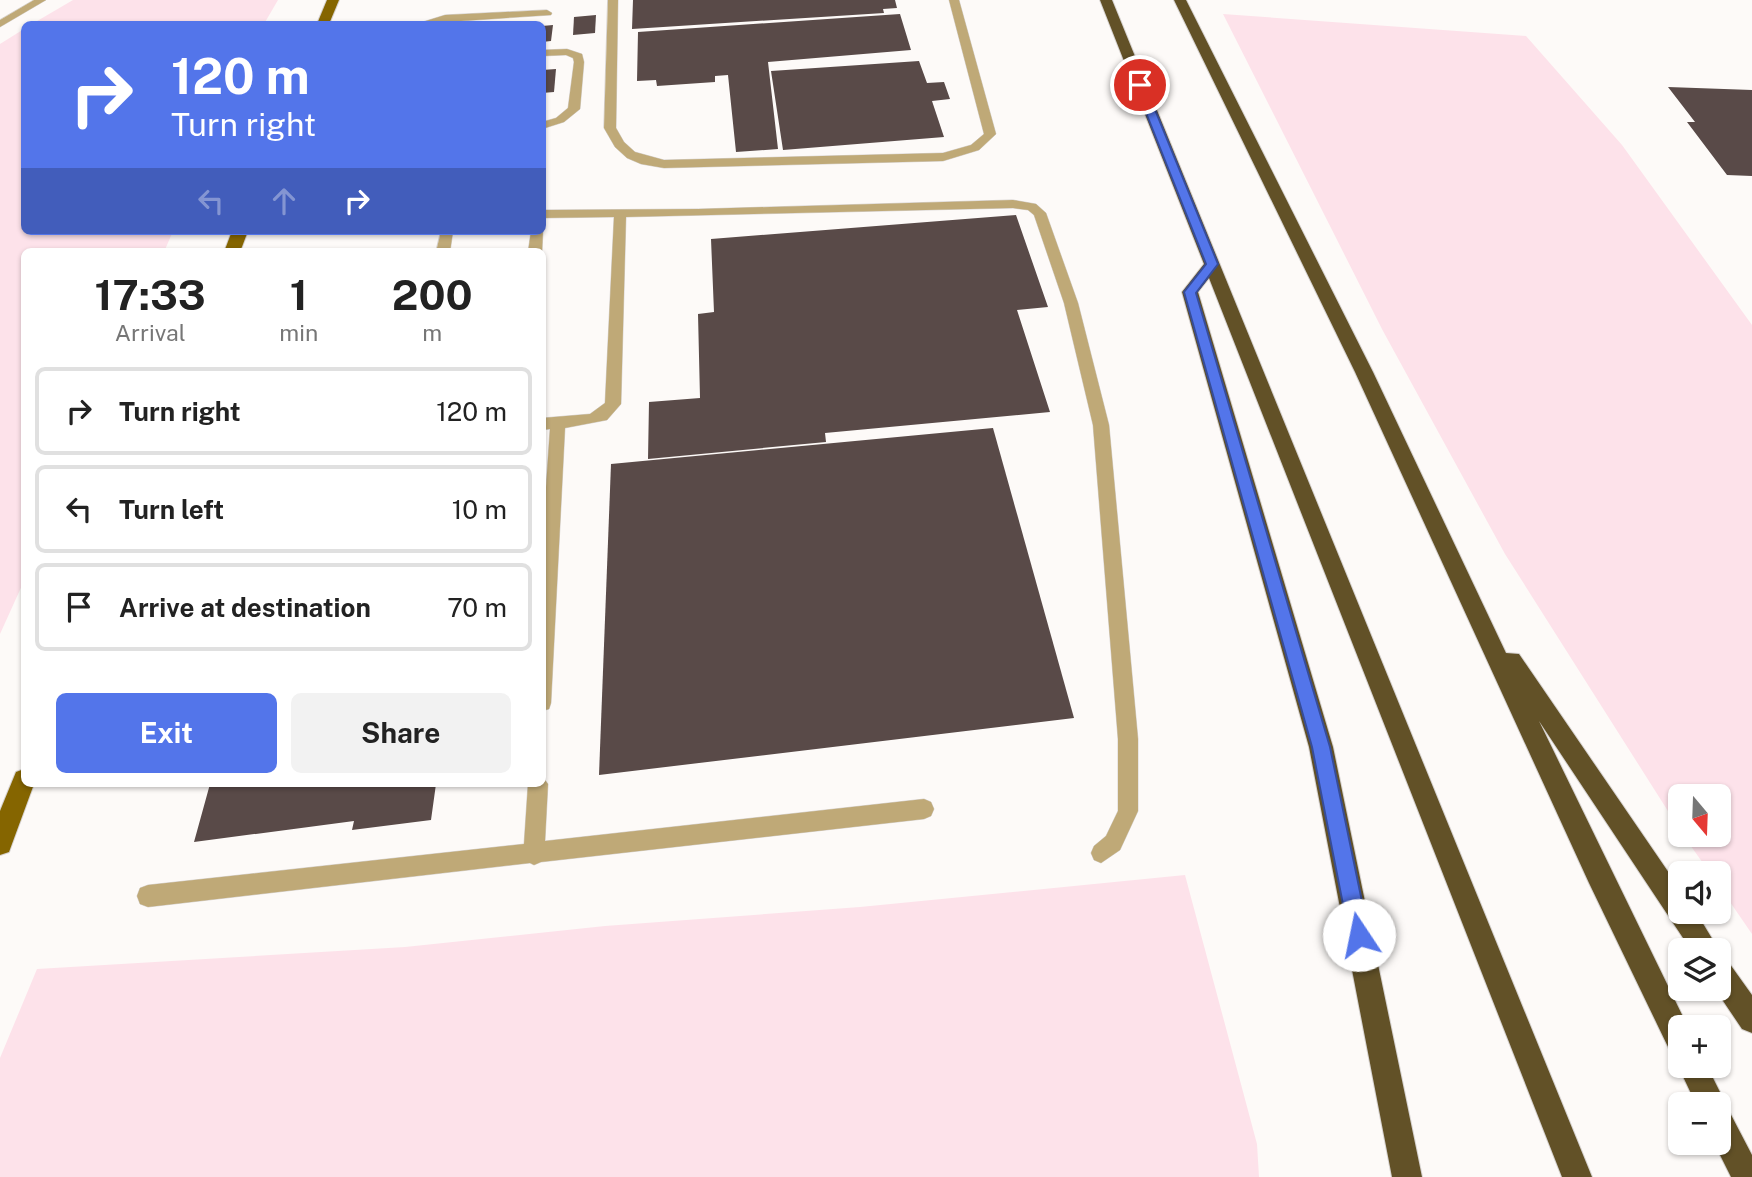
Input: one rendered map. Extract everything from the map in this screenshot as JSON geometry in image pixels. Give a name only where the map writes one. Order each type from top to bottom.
[{"type":"highway","points":[[1106,0],[1577,1177]]},
{"type":"highway","points":[[1180,0],[1328,296],[1668,1016]]},
{"type":"highway","points":[[1212,264],[1190,292],[1321,747],[1407,1177]]},
{"type":"highway","points":[[1474,607],[1698,938]]},
{"type":"highway","points":[[1731,988],[1752,1019]]},
{"type":"highway","points":[[1731,1145],[1747,1177]]},
{"type":"main road","points":[[324,21],[333,0]]},
{"type":"main road","points":[[0,843],[21,787]]},
{"type":"lane","points":[[0,24],[41,0]]},
{"type":"lane","points":[[613,0],[610,128],[615,140],[642,162],[664,164],[943,158],[974,149],[990,134],[954,0]]},
{"type":"lane","points":[[430,21],[454,13],[547,13]]},
{"type":"lane","points":[[546,53],[573,53],[579,62],[574,108],[560,120],[546,125]]},
{"type":"lane","points":[[546,214],[1013,204],[1032,207],[1040,213],[1071,303],[1101,425],[1128,739],[1128,811],[1113,843],[1101,852]]},
{"type":"lane","points":[[546,579],[550,423],[599,417],[610,410],[613,404],[620,214]]},
{"type":"lane","points":[[534,855],[538,787]]},
{"type":"lane","points":[[148,897],[924,809]]},
{"type":"shaded area","points":[[73,0],[278,0],[266,21],[37,21]]},
{"type":"shaded area","points":[[1223,14],[1526,36],[1622,145],[1752,325],[1752,934],[1731,903],[1731,861],[1701,861],[1692,847],[1731,847],[1731,784],[1668,784],[1668,811],[1505,554],[1383,331]]},
{"type":"shaded area","points":[[21,31],[21,235],[171,235],[166,248],[21,248],[21,588],[0,634],[0,44]]},
{"type":"shaded area","points":[[1185,875],[1257,1144],[1259,1177],[0,1177],[0,1058],[37,969],[405,947],[605,926],[860,907]]},
{"type":"building","points":[[633,0],[895,0],[897,8],[883,9],[884,13],[632,29]]},
{"type":"building","points":[[900,14],[911,50],[768,62],[778,149],[736,152],[728,75],[715,76],[715,82],[657,86],[656,80],[637,81],[638,32]]},
{"type":"building","points":[[596,15],[595,33],[573,35],[574,17]]},
{"type":"building","points":[[553,25],[551,41],[546,42],[546,26]]},
{"type":"building","points":[[919,61],[927,83],[944,82],[950,99],[932,101],[944,137],[783,150],[771,71]]},
{"type":"building","points":[[556,69],[554,92],[546,93],[546,70]]},
{"type":"building","points":[[1668,87],[1752,90],[1752,176],[1727,175],[1687,122],[1695,122]]},
{"type":"building","points":[[1016,215],[1048,307],[1017,310],[1050,412],[825,433],[826,442],[648,459],[649,402],[700,398],[698,314],[714,312],[711,239]]},
{"type":"building","points":[[993,428],[1074,718],[599,775],[611,464]]},
{"type":"building","points":[[209,787],[436,787],[431,820],[352,830],[354,821],[194,842]]},
{"type":"route","points":[[1140,85],[1212,264],[1190,292],[1321,747],[1359,935]]}]
